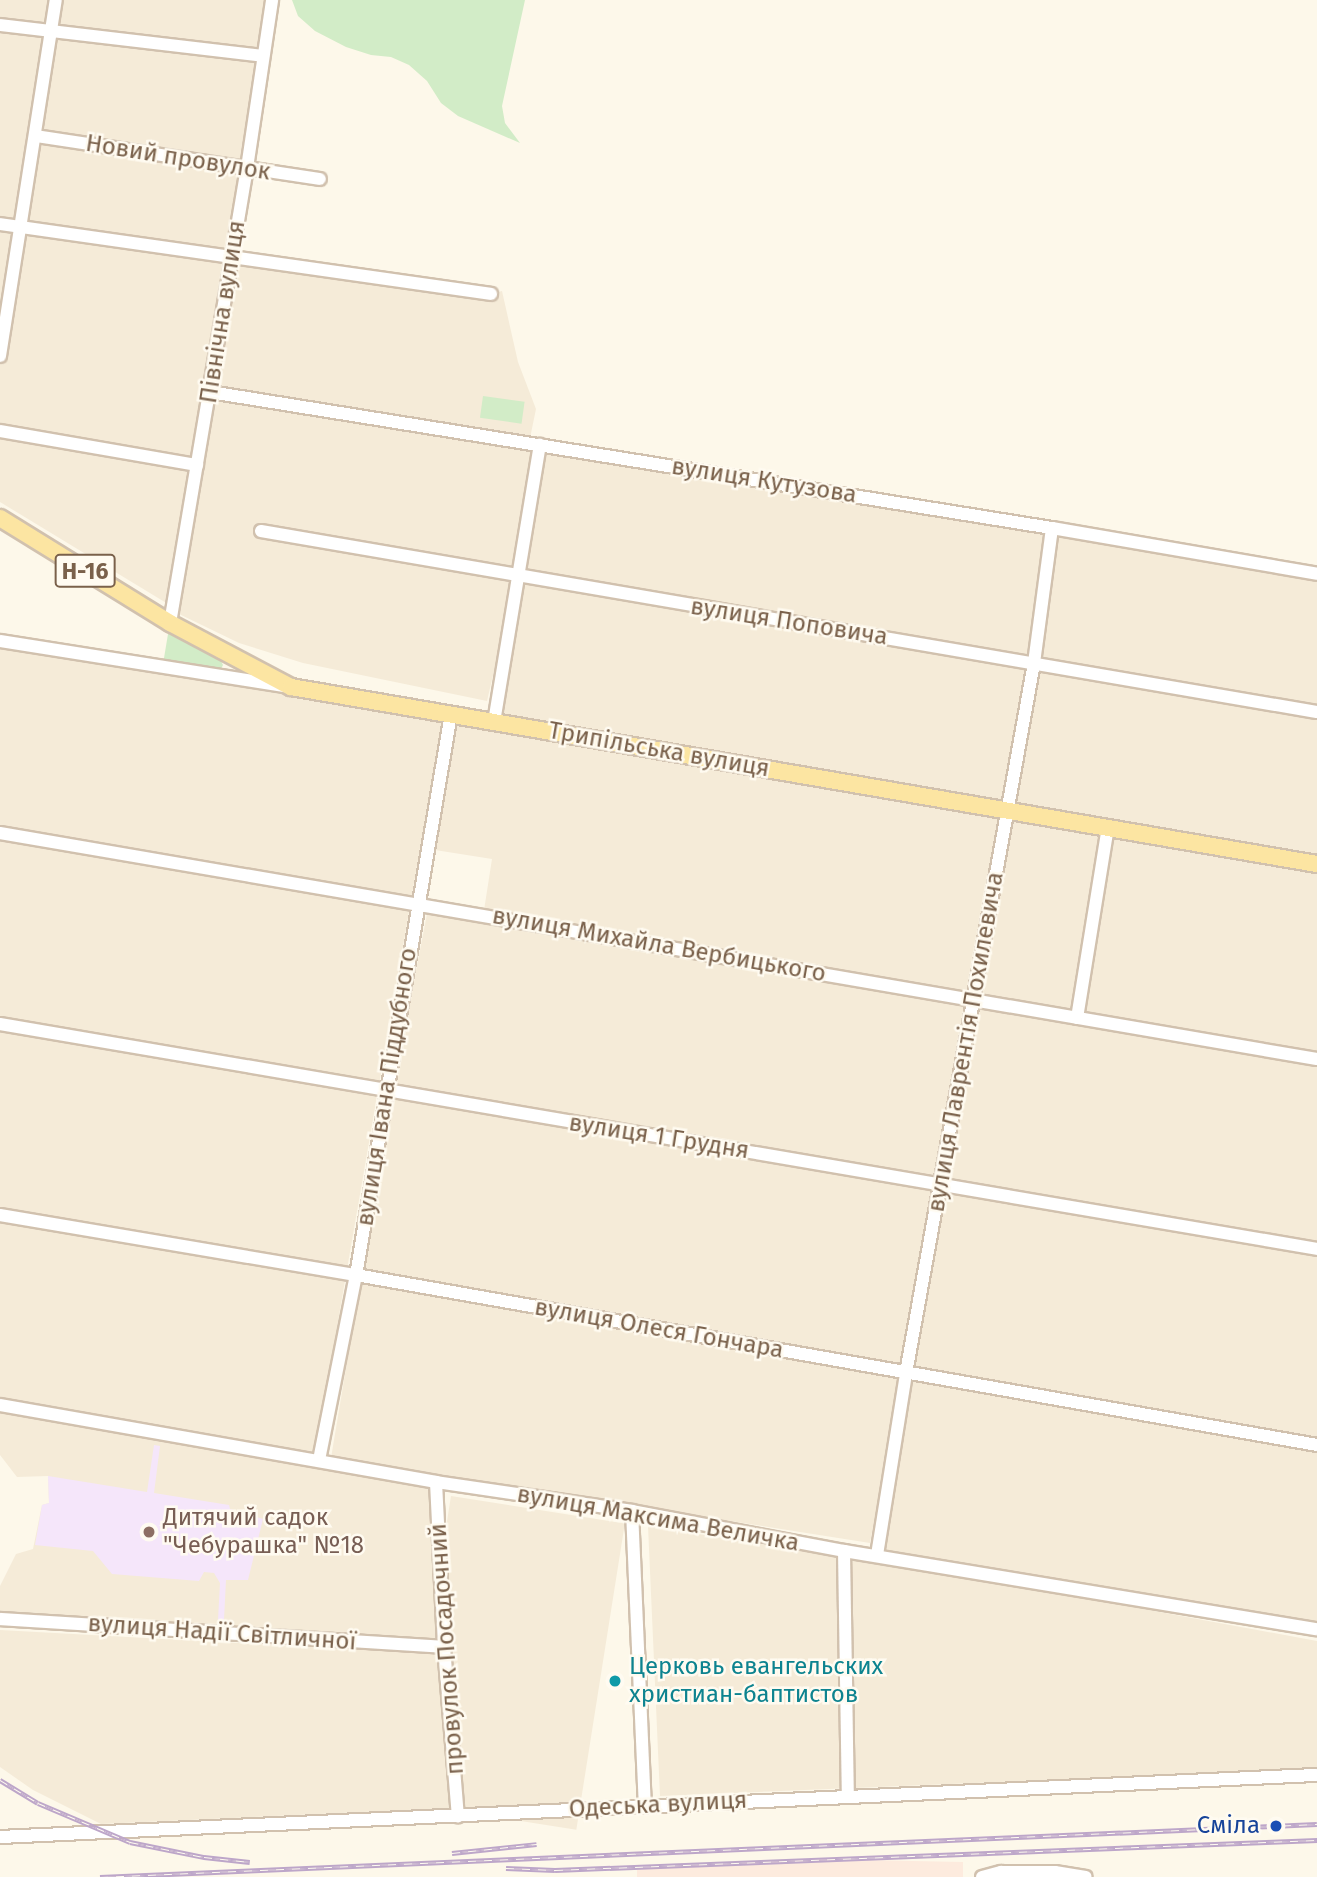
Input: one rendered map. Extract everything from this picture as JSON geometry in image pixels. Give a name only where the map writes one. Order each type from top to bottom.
[{"type":"main road","name":"Н-16","points":[[0,518],[170,623]]},
{"type":"main road","points":[[170,623],[291,687]]},
{"type":"main road","name":"Трипільська вулиця","points":[[291,687],[1317,864]]},
{"type":"street","points":[[0,356],[56,0]]},
{"type":"street","name":"Північна вулиця","points":[[170,623],[247,168],[272,0]]},
{"type":"street","points":[[0,25],[263,56]]},
{"type":"street","name":"Новий провулок","points":[[36,136],[320,179]]},
{"type":"street","points":[[0,224],[491,294]]},
{"type":"street","name":"вулиця Кутузова","points":[[210,392],[1052,528],[1317,574]]},
{"type":"street","points":[[0,431],[197,465]]},
{"type":"street","points":[[494,722],[540,445]]},
{"type":"street","name":"вулиця Лаврентія Похилевича","points":[[877,1555],[906,1373],[1034,663],[1052,528]]},
{"type":"street","name":"вулиця Поповича","points":[[261,531],[516,577],[1317,712]]},
{"type":"street","name":"Трипільська вулиця","points":[[0,641],[291,687]]},
{"type":"street","name":"вулиця Івана Піддубного","points":[[319,1460],[356,1275],[451,714]]},
{"type":"street","points":[[1077,1018],[1108,827]]},
{"type":"street","name":"вулиця Михайла Вербицького","points":[[0,833],[1317,1059]]},
{"type":"street","name":"вулиця 1 Грудня","points":[[0,1024],[1317,1250]]},
{"type":"street","name":"вулиця Олеся Гончара","points":[[0,1215],[356,1275],[1317,1445]]},
{"type":"street","name":"вулиця Максима Величка","points":[[0,1405],[436,1482],[632,1511],[844,1551],[1317,1629]]},
{"type":"street","name":"провулок Посадочний","points":[[436,1482],[444,1647],[458,1816]]},
{"type":"street","points":[[632,1511],[645,1805]]},
{"type":"street","points":[[844,1551],[848,1795]]},
{"type":"street","name":"вулиця Надії Світличної","points":[[0,1619],[444,1647]]},
{"type":"street","name":"Одеська вулиця","points":[[0,1837],[1317,1775]]},
{"type":"street","points":[[982,1877],[1001,1872],[1055,1872],[1086,1877]]},
{"type":"shaded area","points":[[0,0],[268,0],[225,279],[168,604],[0,502]]},
{"type":"shaded area","points":[[232,259],[491,294],[502,291],[518,362],[536,409],[529,443],[1317,574],[1317,856],[1010,801],[1009,809],[494,722],[513,590],[487,701],[303,663],[239,643],[175,612]]},
{"type":"shaded area","points":[[0,647],[442,721],[315,1454],[0,1398]]},
{"type":"shaded area","points":[[457,723],[1002,817],[870,1543],[331,1458],[391,1099],[427,914],[482,923],[492,859],[435,850]]},
{"type":"shaded area","points":[[1012,819],[1142,844],[1317,871],[1317,1624],[883,1551],[920,1311]]},
{"type":"shaded area","points":[[0,1411],[430,1485],[437,1639],[0,1614],[0,1586],[16,1554],[33,1549],[42,1505],[49,1503],[48,1476],[17,1477],[0,1455]]},
{"type":"shaded area","name":"Дитячий садок \"Чебурашка\" №18","points":[[154,1445],[160,1446],[154,1493],[229,1505],[230,1509],[263,1519],[248,1580],[226,1580],[224,1620],[218,1620],[220,1583],[214,1573],[204,1572],[199,1581],[112,1574],[93,1551],[35,1545],[42,1505],[49,1503],[48,1476],[147,1492]]},
{"type":"shaded area","points":[[451,1496],[625,1524],[576,1830],[403,1802]]},
{"type":"shaded area","points":[[648,1526],[980,1579],[1317,1641],[1317,1769],[660,1796]]},
{"type":"shaded area","points":[[0,1630],[440,1654],[452,1808],[101,1824],[33,1790],[0,1767]]},
{"type":"shaded area","points":[[812,1859],[963,1862],[963,1877],[637,1877],[637,1868]]},
{"type":"green space","points":[[292,0],[525,0],[502,106],[505,123],[520,143],[458,116],[441,103],[427,81],[409,65],[391,57],[371,55],[346,47],[315,31],[298,16]]},
{"type":"green space","points":[[483,396],[525,402],[522,424],[480,418]]},
{"type":"green space","points":[[169,628],[219,657],[223,665],[221,669],[163,664]]},
{"type":"railway","points":[[0,1780],[38,1803],[130,1842],[204,1857],[250,1862]]},
{"type":"railway","points":[[100,1877],[1317,1824]]},
{"type":"railway","points":[[506,1868],[555,1870],[1317,1840]]},
{"type":"railway","points":[[452,1853],[537,1844]]},
{"type":"place","name":"Дитячий садок \"Чебурашка\" №18","points":[[149,1532]]},
{"type":"place","name":"Церковь евангельских христиан-баптистов","points":[[615,1681]]},
{"type":"place","name":"Сміла","points":[[1276,1826]]}]
